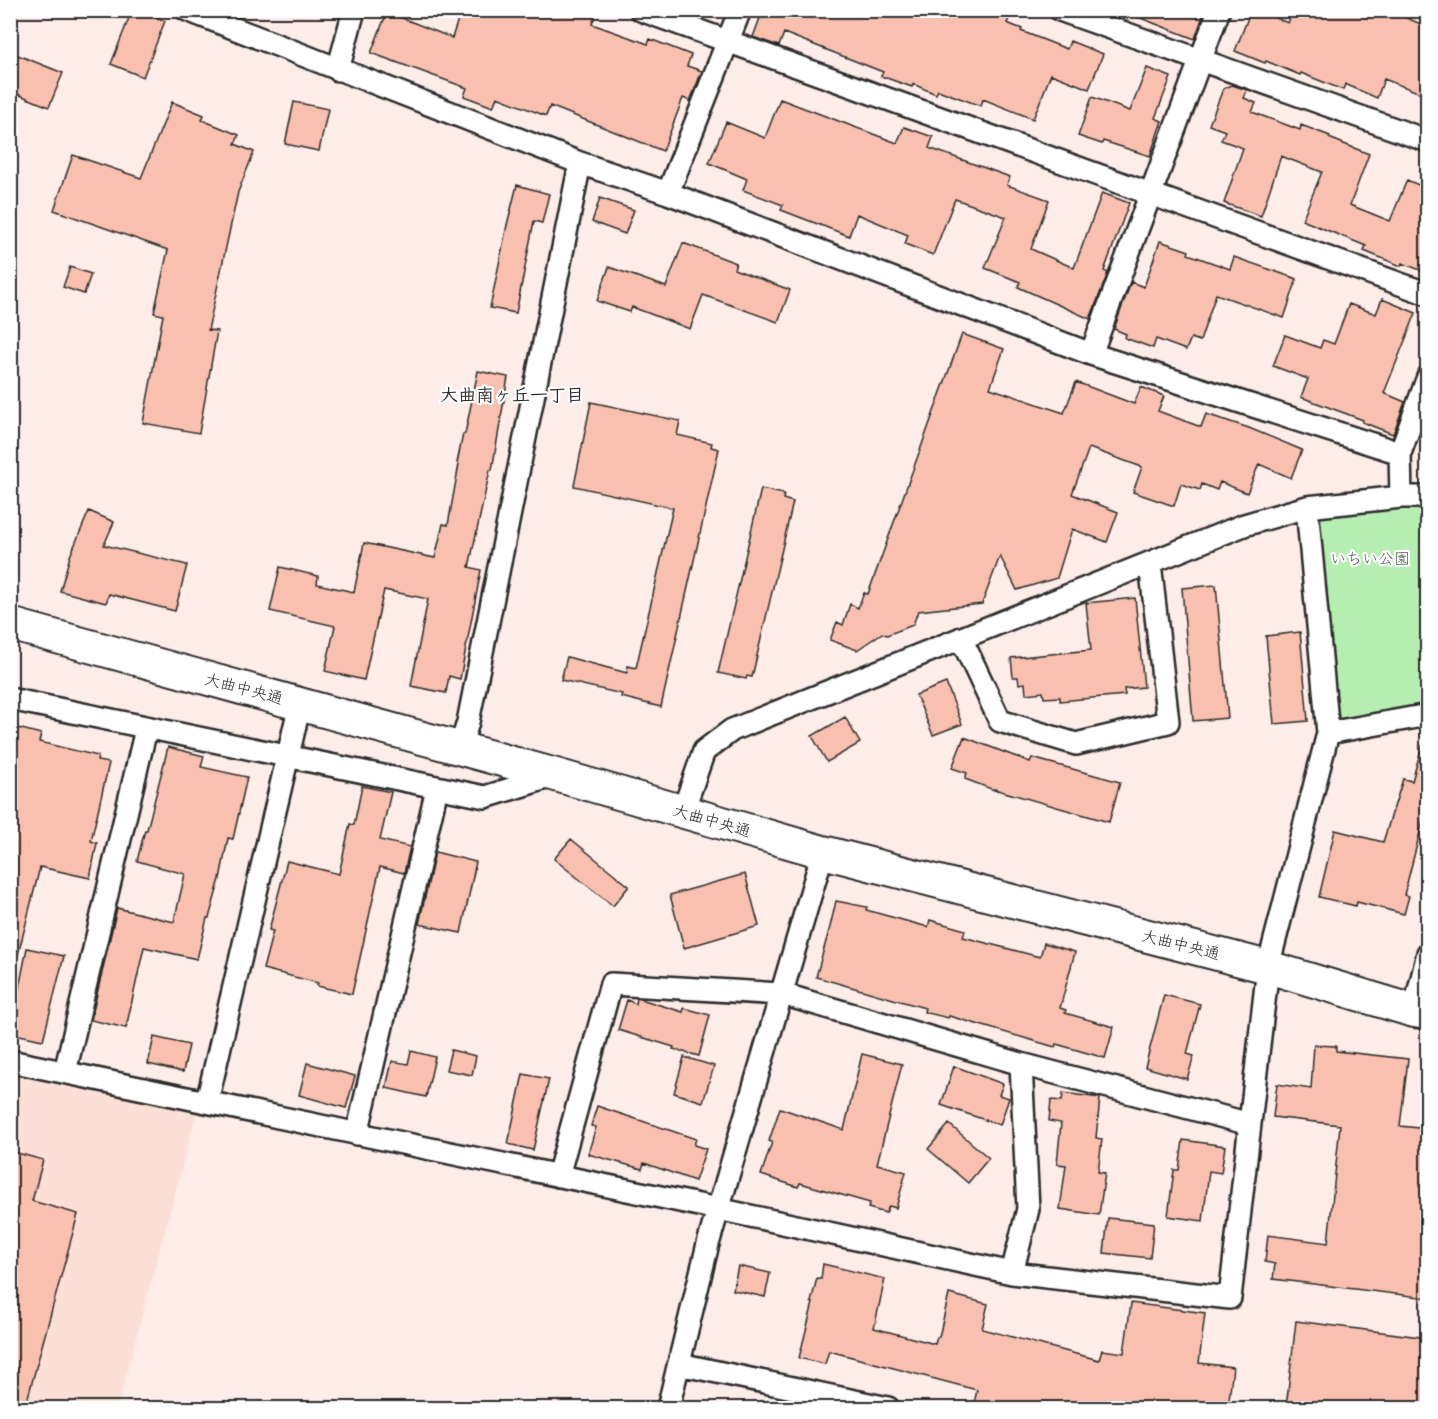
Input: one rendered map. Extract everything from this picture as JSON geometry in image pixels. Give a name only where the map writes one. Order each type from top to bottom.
[{"type":"main road","name":"大曲中央通","points":[[10,624],[556,775],[823,852],[1268,967],[1423,1014]]},
{"type":"street","points":[[187,10],[580,163],[668,193],[1091,354],[1400,453]]},
{"type":"street","points":[[338,70],[354,10]]},
{"type":"street","points":[[641,10],[1428,294]]},
{"type":"street","points":[[668,193],[740,10]]},
{"type":"street","points":[[1060,10],[1428,141]]},
{"type":"street","points":[[1091,354],[1219,10]]},
{"type":"street","points":[[460,749],[468,722],[580,163]]},
{"type":"street","points":[[1401,496],[1400,453],[1428,376]]},
{"type":"street","points":[[683,811],[704,750],[732,730],[1244,525],[1307,507],[1401,496],[1428,497]]},
{"type":"street","points":[[10,1061],[718,1209],[1012,1274],[1230,1298],[1268,967],[1328,733],[1307,507]]},
{"type":"street","points":[[961,639],[1000,721],[1076,744],[1168,722],[1150,562]]},
{"type":"street","points":[[10,699],[146,729],[485,797],[556,775]]},
{"type":"street","points":[[207,1102],[300,704]]},
{"type":"street","points":[[1328,733],[1428,715]]},
{"type":"street","points":[[65,1072],[146,729]]},
{"type":"street","points":[[357,1134],[437,788]]},
{"type":"street","points":[[668,1408],[718,1209],[823,852]]},
{"type":"street","points":[[1423,1014],[1428,953]]},
{"type":"street","points":[[558,1176],[611,984],[782,994],[1021,1064],[1250,1124]]},
{"type":"street","points":[[1012,1274],[1028,1209],[1021,1064]]},
{"type":"street","points":[[679,1364],[888,1408]]},
{"type":"shaded area","points":[[11,1071],[197,1111],[117,1408],[11,1408]]},
{"type":"green space","name":"いちい公園","points":[[1427,497],[1428,702],[1425,714],[1328,733],[1307,507]]},
{"type":"building","points":[[132,10],[138,10],[165,21],[143,77],[111,64]]},
{"type":"building","points":[[461,10],[578,10],[595,17],[592,24],[648,44],[650,39],[691,55],[687,66],[702,71],[690,101],[683,98],[663,151],[550,106],[546,116],[497,97],[493,107],[464,96],[467,88],[371,53],[387,12],[452,38]]},
{"type":"building","points":[[763,10],[992,10],[1010,17],[1007,23],[1022,29],[1021,31],[1067,49],[1070,41],[1103,54],[1089,89],[1051,74],[1033,119],[983,99],[981,106],[938,90],[936,94],[913,84],[912,87],[881,76],[883,72],[784,33],[779,46],[753,37]]},
{"type":"building","points":[[1126,10],[1205,10],[1195,39],[1125,12]]},
{"type":"building","points":[[1251,10],[1288,23],[1293,10],[1388,10],[1428,27],[1428,96],[1384,79],[1377,98],[1345,84],[1343,90],[1235,51]]},
{"type":"building","points":[[10,52],[63,73],[49,107],[10,91]]},
{"type":"building","points":[[1147,68],[1171,77],[1155,118],[1162,121],[1150,156],[1103,141],[1102,144],[1078,136],[1092,97],[1130,111]]},
{"type":"building","points":[[1232,85],[1247,90],[1244,98],[1256,103],[1252,112],[1300,130],[1301,125],[1369,154],[1350,205],[1390,221],[1407,180],[1428,189],[1428,273],[1402,263],[1401,266],[1364,251],[1366,246],[1302,220],[1322,172],[1281,156],[1261,216],[1224,203],[1243,148],[1221,140],[1225,131],[1209,125],[1223,89]]},
{"type":"building","points":[[780,99],[897,143],[904,127],[933,137],[929,148],[1010,177],[1007,185],[1049,200],[1031,249],[1074,268],[1102,193],[1129,203],[1104,271],[1108,273],[1090,319],[1018,287],[1020,282],[985,268],[1006,217],[955,199],[933,255],[905,244],[908,235],[857,214],[849,236],[781,210],[783,205],[743,190],[747,179],[709,163],[726,122],[765,138]]},
{"type":"building","points":[[172,102],[204,115],[202,120],[239,135],[235,144],[254,152],[238,192],[208,330],[217,331],[199,433],[143,423],[163,315],[154,313],[168,250],[54,210],[73,155],[141,178]]},
{"type":"building","points":[[294,102],[328,109],[319,151],[285,144]]},
{"type":"building","points":[[517,185],[549,194],[542,223],[534,221],[516,313],[490,308]]},
{"type":"building","points":[[600,198],[634,210],[625,234],[592,222]]},
{"type":"building","points":[[1160,241],[1230,269],[1234,257],[1297,279],[1284,318],[1216,294],[1200,341],[1191,338],[1186,350],[1156,339],[1153,348],[1125,338],[1126,334],[1114,329],[1131,282],[1144,287]]},
{"type":"building","points":[[683,243],[736,263],[734,269],[790,290],[778,322],[703,295],[690,329],[632,307],[630,312],[597,301],[609,267],[666,287]]},
{"type":"building","points":[[70,267],[91,274],[84,294],[63,287]]},
{"type":"building","points":[[1382,299],[1416,313],[1384,393],[1405,402],[1393,434],[1301,397],[1308,379],[1273,366],[1285,335],[1320,348],[1323,340],[1334,344],[1349,304],[1376,314]]},
{"type":"building","points":[[962,334],[1004,349],[990,388],[1064,413],[1076,382],[1134,404],[1141,387],[1164,396],[1158,411],[1201,427],[1206,414],[1249,428],[1302,450],[1291,478],[1259,464],[1247,493],[1220,482],[1217,490],[1202,484],[1200,490],[1181,484],[1174,506],[1133,492],[1142,467],[1089,448],[1072,494],[1118,512],[1107,542],[1072,529],[1057,578],[1017,590],[1000,556],[982,604],[918,611],[913,625],[887,635],[882,633],[857,650],[830,640],[837,622],[843,625],[850,604],[858,608],[864,593],[868,594]]},
{"type":"building","points":[[478,371],[508,377],[492,470],[490,470],[469,567],[481,570],[460,679],[449,676],[446,693],[411,686],[428,599],[384,590],[364,680],[325,671],[335,626],[270,611],[280,567],[318,576],[317,584],[354,592],[364,543],[435,558],[443,524],[448,525],[459,464],[457,463]]},
{"type":"building","points":[[591,402],[680,421],[677,435],[712,443],[711,447],[719,449],[661,707],[621,697],[622,694],[561,680],[567,657],[627,673],[628,666],[636,668],[673,508],[574,486]]},
{"type":"building","points":[[761,489],[784,494],[783,499],[793,502],[752,677],[747,676],[746,679],[718,673]]},
{"type":"building","points":[[89,511],[114,522],[104,545],[187,565],[175,611],[109,594],[106,603],[60,591],[70,556]]},
{"type":"building","points":[[1216,585],[1228,718],[1193,721],[1182,588]]},
{"type":"building","points":[[1135,598],[1144,687],[1124,689],[1125,695],[1060,701],[1060,697],[1044,698],[1043,692],[1026,694],[1025,683],[1019,684],[1018,677],[1013,677],[1011,658],[1091,650],[1086,603]]},
{"type":"building","points":[[1300,632],[1308,721],[1274,724],[1266,636]]},
{"type":"building","points":[[946,683],[962,724],[933,735],[916,695]]},
{"type":"building","points":[[845,717],[860,743],[827,762],[812,736]]},
{"type":"building","points":[[10,726],[41,734],[39,742],[98,756],[97,761],[109,763],[91,841],[97,843],[90,878],[40,867],[18,955],[10,954]]},
{"type":"building","points":[[964,737],[1030,762],[1032,758],[1120,782],[1109,822],[994,790],[965,779],[967,773],[952,768]]},
{"type":"building","points":[[1422,746],[1428,747],[1428,801],[1404,895],[1409,896],[1404,914],[1357,902],[1356,906],[1319,897],[1335,830],[1383,842],[1403,779],[1412,781]]},
{"type":"building","points":[[168,747],[204,756],[201,767],[247,777],[233,839],[228,838],[220,879],[197,959],[144,947],[126,1028],[91,1020],[117,908],[174,922],[185,874],[137,861]]},
{"type":"building","points":[[362,786],[391,792],[380,840],[410,847],[404,873],[380,867],[352,994],[263,969],[273,931],[269,930],[287,861],[339,874],[350,824],[354,825]]},
{"type":"building","points":[[571,839],[629,886],[613,906],[554,859]]},
{"type":"building","points":[[435,852],[476,862],[461,933],[419,924]]},
{"type":"building","points":[[745,874],[759,926],[684,948],[670,895]]},
{"type":"building","points":[[836,901],[867,907],[866,910],[928,927],[930,920],[965,930],[963,937],[1040,957],[1044,943],[1075,952],[1060,1008],[1066,1010],[1065,1013],[1114,1027],[1105,1058],[1056,1044],[1055,1047],[949,1016],[948,1018],[924,1012],[925,1008],[816,977]]},
{"type":"building","points":[[27,948],[64,956],[43,1040],[10,1033]]},
{"type":"building","points":[[1164,995],[1200,1004],[1187,1054],[1194,1056],[1187,1079],[1145,1067]]},
{"type":"building","points":[[637,998],[683,1012],[684,1008],[710,1015],[699,1056],[618,1030],[627,1000],[636,1004]]},
{"type":"building","points":[[154,1037],[189,1045],[183,1072],[148,1064]]},
{"type":"building","points":[[1314,1045],[1336,1046],[1336,1051],[1408,1059],[1400,1126],[1428,1129],[1428,1298],[1273,1279],[1275,1264],[1265,1262],[1268,1235],[1328,1243],[1340,1125],[1273,1117],[1277,1084],[1311,1089]]},
{"type":"building","points":[[451,1050],[476,1056],[472,1075],[446,1070]]},
{"type":"building","points":[[411,1051],[435,1057],[426,1097],[386,1088],[392,1061],[408,1064]]},
{"type":"building","points":[[862,1054],[902,1064],[877,1164],[906,1172],[896,1208],[889,1206],[886,1213],[868,1208],[870,1203],[800,1183],[798,1187],[761,1175],[780,1108],[844,1130]]},
{"type":"building","points":[[684,1057],[714,1066],[703,1102],[674,1093]]},
{"type":"building","points":[[307,1063],[355,1076],[346,1108],[299,1095]]},
{"type":"building","points":[[954,1066],[1003,1084],[999,1095],[1009,1098],[1000,1125],[941,1105]]},
{"type":"building","points":[[523,1074],[549,1079],[533,1150],[508,1144]]},
{"type":"building","points":[[1063,1093],[1100,1098],[1096,1138],[1102,1139],[1098,1172],[1105,1173],[1099,1215],[1060,1209],[1066,1165],[1057,1164],[1061,1123],[1049,1121],[1051,1100],[1062,1101]]},
{"type":"building","points":[[597,1106],[696,1139],[694,1145],[706,1149],[695,1181],[644,1163],[642,1169],[588,1154],[596,1127],[591,1126]]},
{"type":"building","points":[[949,1124],[989,1158],[968,1183],[928,1149]]},
{"type":"building","points":[[1183,1140],[1225,1146],[1221,1173],[1209,1171],[1203,1221],[1168,1216],[1174,1170],[1179,1170]]},
{"type":"building","points":[[10,1151],[43,1160],[32,1201],[78,1214],[25,1408],[10,1408]]},
{"type":"building","points":[[1108,1218],[1154,1223],[1150,1258],[1104,1253]]},
{"type":"building","points":[[823,1264],[885,1279],[874,1328],[935,1344],[939,1337],[949,1294],[988,1304],[982,1329],[1099,1360],[1102,1350],[1124,1353],[1131,1303],[1205,1313],[1199,1363],[1233,1367],[1228,1408],[973,1408],[977,1390],[829,1351],[825,1364],[799,1358],[817,1278],[821,1279]]},
{"type":"building","points":[[738,1266],[770,1273],[765,1297],[733,1290]]},
{"type":"building","points":[[1296,1321],[1428,1338],[1428,1408],[1286,1408]]},
{"type":"district","name":"大曲南ヶ丘一丁目","points":[[512,395]]}]
